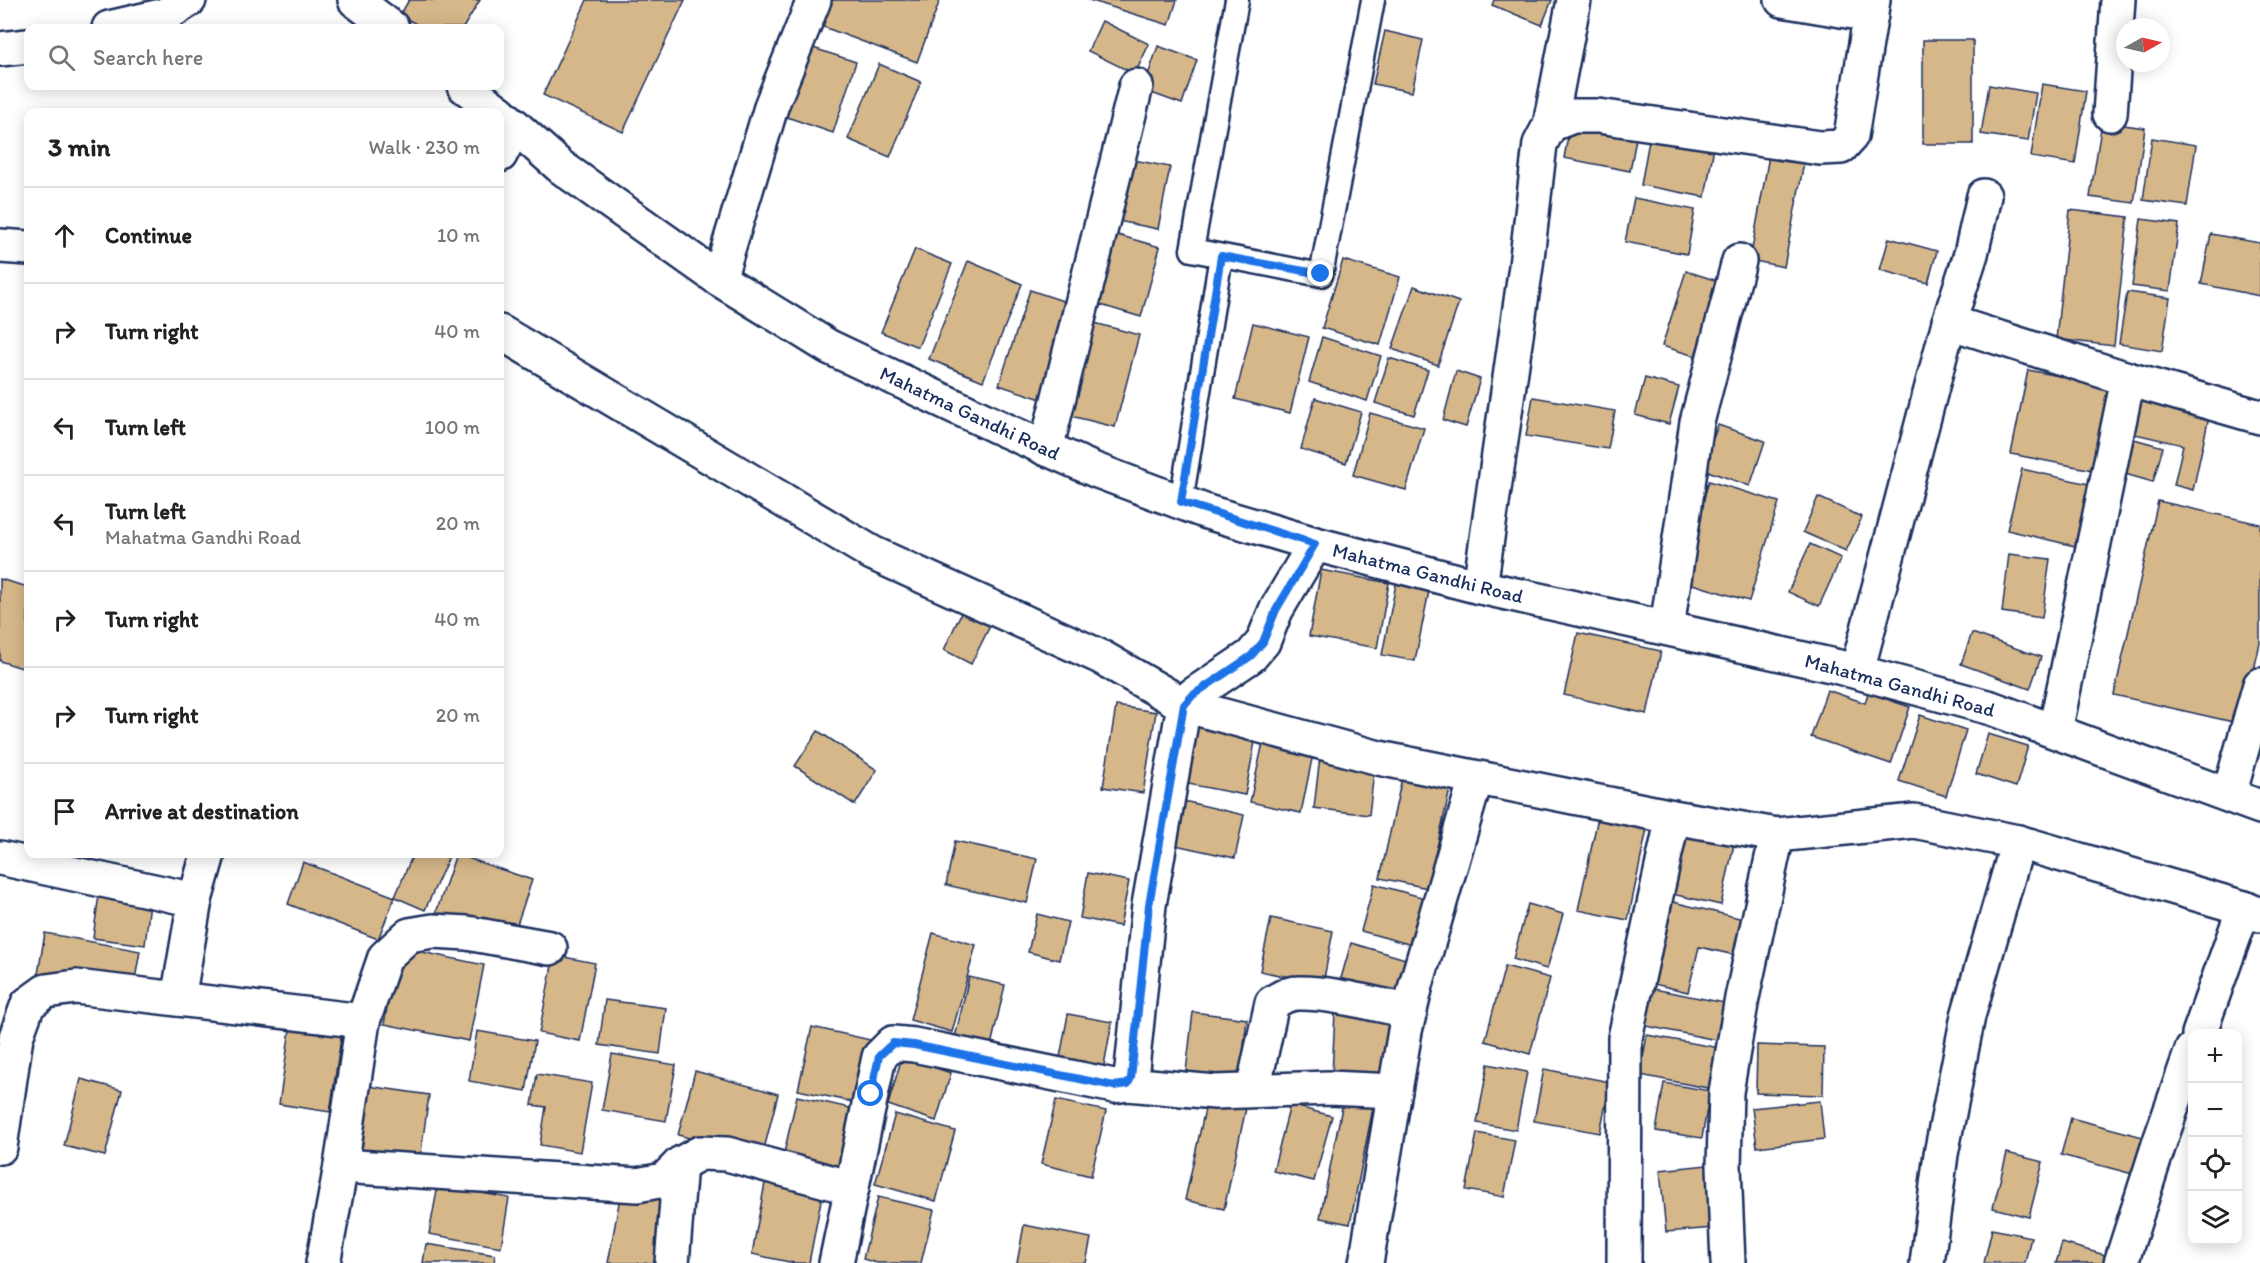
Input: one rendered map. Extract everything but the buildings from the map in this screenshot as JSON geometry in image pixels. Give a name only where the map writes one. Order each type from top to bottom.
[{"type":"street","points":[[126,24],[165,15],[189,0]]},
{"type":"street","points":[[355,0],[387,24]]},
{"type":"street","points":[[719,279],[772,104],[814,0]]},
{"type":"street","points":[[1480,587],[1526,266],[1540,144],[1550,125],[1574,0]]},
{"type":"street","points":[[1550,125],[1573,116],[1598,116],[1820,148],[1841,147],[1851,136],[1872,8],[1782,0]]},
{"type":"street","points":[[2110,114],[2118,0]]},
{"type":"street","points":[[0,49],[24,46]]},
{"type":"street","points":[[1046,449],[1136,86]]},
{"type":"street","name":"Mahatma Gandhi Road","points":[[469,90],[493,108]]},
{"type":"street","name":"Mahatma Gandhi Road","points":[[505,117],[561,167],[719,279],[829,347],[1095,470],[1181,502],[1315,544],[1480,587],[1857,671],[1991,708],[2260,807]]},
{"type":"street","points":[[1857,671],[1949,322],[1971,254],[1984,196]]},
{"type":"street","points":[[0,246],[24,248]]},
{"type":"street","points":[[1667,628],[1697,422],[1739,261]]},
{"type":"street","points":[[1949,322],[2128,379],[2260,417]]},
{"type":"street","points":[[504,334],[872,553],[1101,657],[1188,700],[1379,758],[1673,817],[1777,835],[1914,821],[2018,842],[2252,911],[2201,1029]]},
{"type":"street","points":[[2055,731],[2128,379]]},
{"type":"street","points":[[1128,1084],[1131,1078],[1149,905],[1188,700],[1251,656],[1263,642],[1276,610],[1315,544]]},
{"type":"street","points":[[2229,795],[2260,685]]},
{"type":"street","points":[[1365,1263],[1410,1011],[1476,778]]},
{"type":"street","points":[[1624,1263],[1624,1038],[1673,817]]},
{"type":"street","points":[[1728,1263],[1724,1166],[1726,1092],[1742,998],[1777,835]]},
{"type":"street","points":[[1927,1263],[1941,1154],[1968,1016],[2018,842]]},
{"type":"street","points":[[0,858],[195,900]]},
{"type":"street","points":[[178,999],[195,900],[207,858]]},
{"type":"street","points":[[323,1263],[341,1166],[363,1021],[385,957],[409,935],[433,931],[467,933],[550,948]]},
{"type":"street","points":[[0,1147],[16,1037],[28,1004],[46,991],[76,987],[363,1021]]},
{"type":"street","points":[[1253,1090],[1272,1003],[1282,996],[1297,993],[1340,998],[1410,1011]]},
{"type":"street","points":[[836,1263],[879,1056],[893,1043],[914,1045],[1114,1086],[1128,1084],[1215,1092],[1329,1088],[1395,1090]]},
{"type":"street","points":[[2121,1263],[2160,1141],[2188,1064]]},
{"type":"street","points":[[341,1166],[637,1185],[664,1180],[680,1164],[700,1153],[727,1154],[852,1188]]},
{"type":"street","points":[[672,1263],[680,1164]]},
{"type":"lane","points":[[1237,0],[1192,250],[1321,274],[1373,0]]},
{"type":"lane","points":[[1181,502],[1221,256]]},
{"type":"route","points":[[871,1094],[879,1056],[893,1043],[914,1045],[1114,1086],[1128,1084],[1131,1078],[1149,905],[1184,705],[1193,695],[1251,656],[1263,642],[1276,610],[1315,544],[1181,502],[1221,256],[1321,274]]}]
